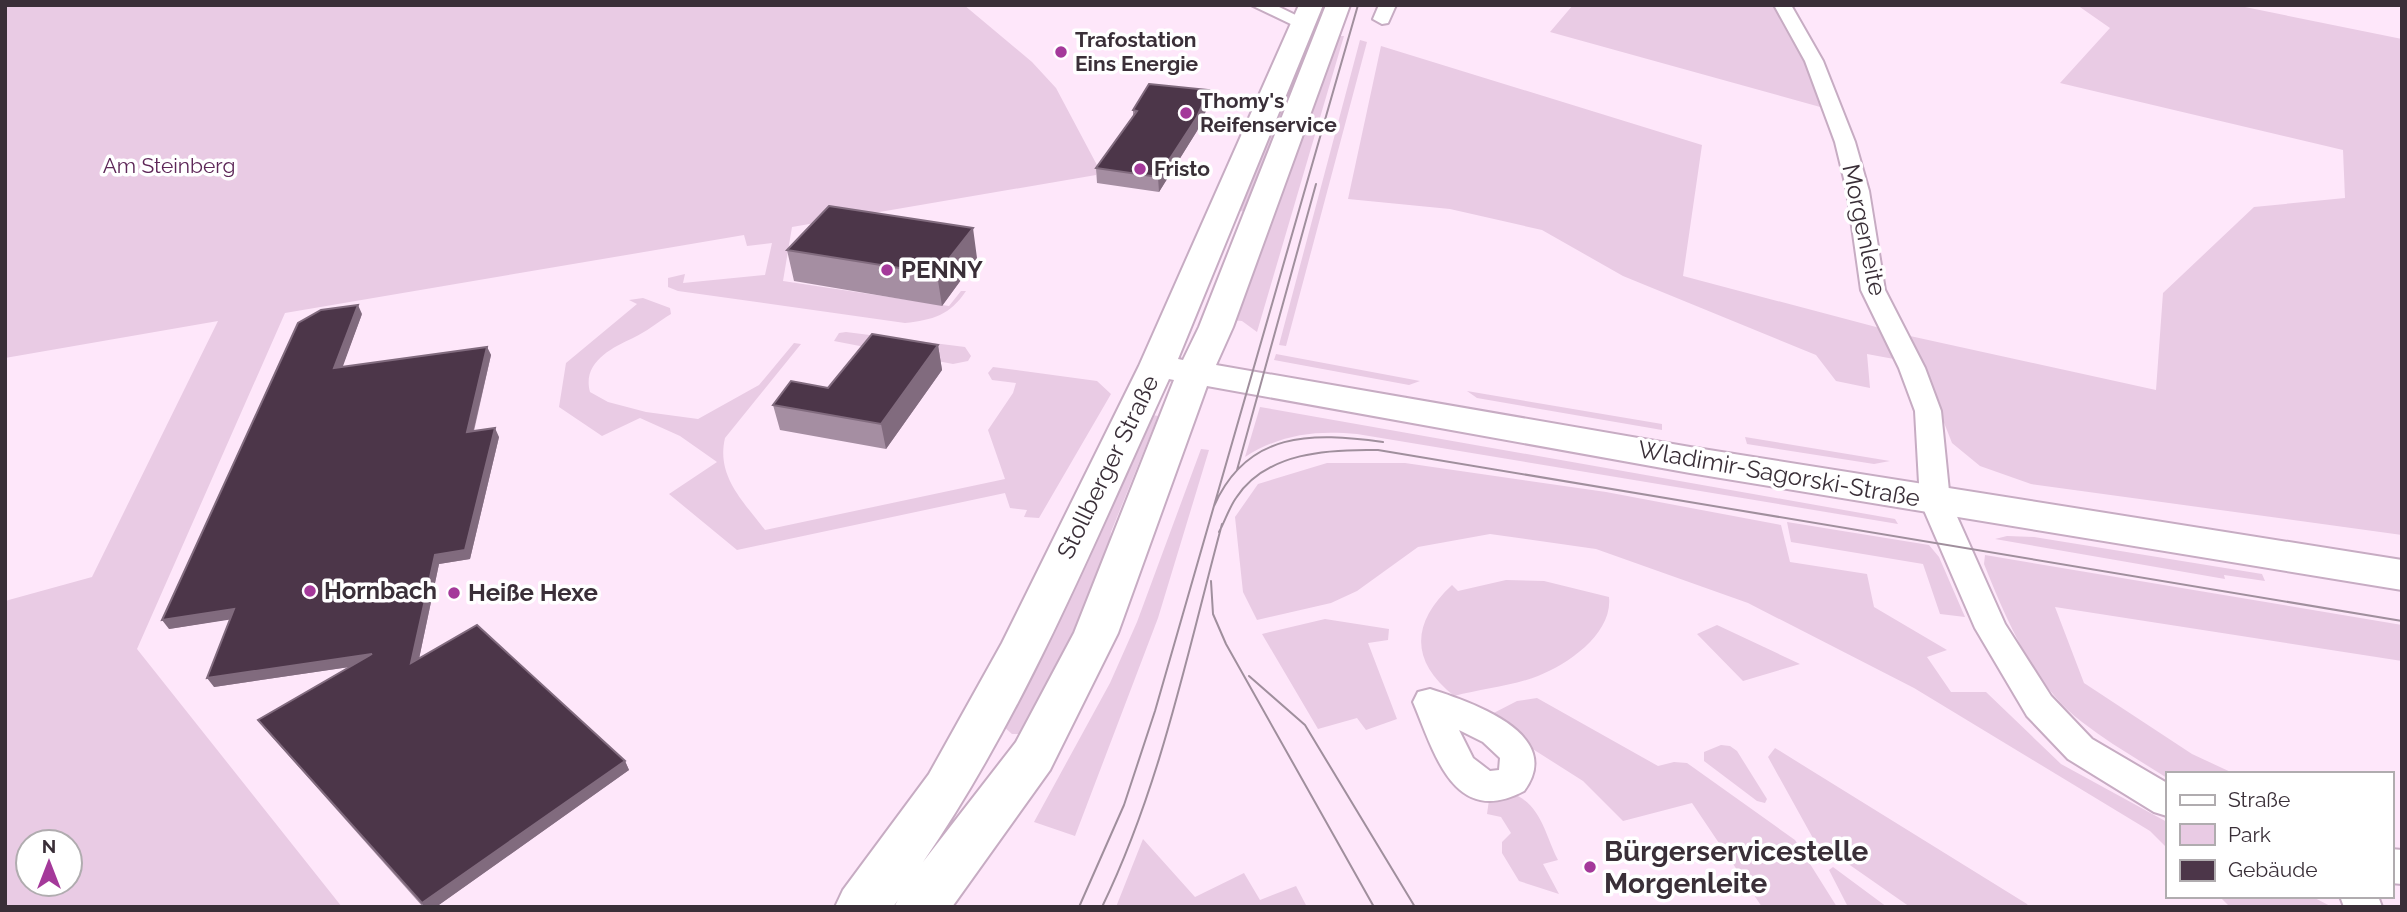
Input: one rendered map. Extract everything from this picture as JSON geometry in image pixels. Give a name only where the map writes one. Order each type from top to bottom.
[{"type":"main road","name":"Stollberger Straße","points":[[921,907],[1033,756],[1066,694],[1117,581],[1177,412],[1216,327],[1338,5]]},
{"type":"main road","name":"Stollberger Straße","points":[[862,907],[946,789],[976,737],[1157,366],[1307,14]]},
{"type":"main road","name":"Wladimir-Sagorski-Straße","points":[[1157,366],[1935,501],[2402,575]]},
{"type":"street","points":[[1259,5],[1307,14]]},
{"type":"street","name":"Morgenleite","points":[[1782,5],[1814,61],[1832,106],[1858,191],[1873,290],[1912,368],[1928,411],[1935,501],[1991,628],[2039,706],[2080,749],[2166,801]]},
{"type":"green space","name":"Am Steinberg","points":[[5,5],[964,5],[1032,62],[1056,88],[1098,167],[1096,175],[792,227],[783,281],[949,306],[961,291],[966,291],[947,311],[915,322],[905,323],[678,291],[668,287],[668,278],[685,274],[683,283],[765,275],[772,243],[747,246],[744,235],[285,313],[137,649],[342,907],[5,907],[5,601],[92,577],[218,321],[5,358]]},
{"type":"green space","points":[[1573,5],[1778,5],[1831,110],[1550,32]]},
{"type":"green space","points":[[2077,5],[2235,5],[2402,39],[2402,535],[2031,484],[1980,466],[1952,443],[1921,364],[1867,354],[1870,388],[1836,381],[1816,355],[1623,276],[1542,230],[1450,209],[1348,199],[1381,46],[1702,145],[1683,276],[1910,336],[2156,390],[2163,293],[2254,207],[2345,198],[2343,150],[2060,83],[2110,28]]},
{"type":"green space","points":[[1307,34],[1316,34],[1247,212],[1240,211]]},
{"type":"green space","points":[[1333,36],[1344,36],[1257,332],[1242,321],[1229,320]]},
{"type":"green space","points":[[1360,40],[1367,42],[1286,346],[1279,345]]},
{"type":"green space","points":[[643,298],[670,308],[671,314],[608,352],[594,365],[590,373],[590,392],[608,402],[646,412],[698,419],[759,385],[794,343],[801,344],[725,438],[723,452],[728,476],[740,498],[765,530],[1005,479],[988,430],[1013,393],[1016,383],[992,380],[988,373],[993,367],[1097,381],[1111,394],[1039,518],[1024,517],[1027,510],[1010,508],[1005,493],[737,550],[669,494],[717,462],[680,436],[640,418],[602,436],[559,407],[566,363],[637,304],[629,300]]},
{"type":"green space","points":[[839,333],[965,347],[971,356],[968,361],[953,364],[834,341]]},
{"type":"green space","points":[[1276,354],[1420,381],[1409,385],[1274,360]]},
{"type":"green space","points":[[1467,391],[1662,424],[1662,430],[1477,398]]},
{"type":"green space","points":[[1260,407],[1895,519],[1898,524],[1357,434],[1299,435],[1272,443],[1245,457]]},
{"type":"green space","points":[[1147,414],[1158,416],[1111,532],[1102,583],[1022,734],[1012,734],[1004,727]]},
{"type":"green space","points":[[1745,437],[1890,461],[1874,464],[1747,444]]},
{"type":"green space","points":[[1201,449],[1209,450],[1158,618],[1075,836],[1034,822],[1110,683],[1137,622]]},
{"type":"green space","points":[[1327,463],[1405,463],[1606,492],[1781,525],[1790,562],[1867,574],[1874,607],[1947,650],[1927,657],[1951,692],[1986,692],[2061,764],[2166,821],[2166,847],[2150,831],[1914,688],[1748,603],[1596,549],[1490,534],[1418,547],[1357,591],[1331,603],[1257,620],[1243,592],[1235,517],[1258,484]]},
{"type":"green space","points":[[1787,522],[1929,545],[1939,557],[1965,617],[1940,614],[1923,564],[1791,542]]},
{"type":"green space","points":[[2007,536],[2034,537],[2262,574],[2265,581],[2224,575],[2225,579],[1995,539]]},
{"type":"green space","points":[[1985,555],[2402,625],[2402,661],[2055,607],[2084,683],[2192,754],[2231,772],[2166,772],[2166,777],[2092,730],[2050,690],[2012,629],[1984,564]]},
{"type":"green space","points":[[1506,580],[1544,581],[1609,597],[1604,623],[1587,646],[1550,671],[1518,682],[1454,696],[1429,669],[1423,656],[1421,642],[1429,613],[1452,585],[1458,591]]},
{"type":"green space","points":[[1325,619],[1389,629],[1388,640],[1368,643],[1397,719],[1366,730],[1357,718],[1318,729],[1262,634]]},
{"type":"green space","points":[[1717,625],[1800,664],[1743,681],[1697,634]]},
{"type":"green space","points":[[1537,698],[1658,766],[1674,762],[1687,763],[1795,840],[1837,907],[1762,907],[1692,803],[1623,821],[1583,781],[1484,718],[1517,701]]},
{"type":"green space","points":[[1721,745],[1730,746],[1737,751],[1767,799],[1765,803],[1757,801],[1704,761],[1704,752]]},
{"type":"green space","points":[[1775,748],[2029,907],[1910,907],[1814,840],[1768,757]]},
{"type":"green space","points":[[1518,796],[1533,808],[1538,816],[1558,860],[1543,864],[1559,894],[1519,881],[1502,853],[1502,842],[1511,833],[1501,817],[1487,814],[1489,800]]},
{"type":"green space","points":[[1143,839],[1195,897],[1244,873],[1260,900],[1296,886],[1307,907],[1116,907]]},
{"type":"green space","points":[[1833,867],[1887,907],[1848,907],[1829,870]]},
{"type":"green space","points":[[2221,898],[2315,898],[2332,907],[2230,907]]},
{"type":"building","points":[[1149,84],[1209,90],[1197,117],[1158,177],[1096,168],[1137,111],[1133,110]]},
{"type":"building","points":[[829,206],[973,228],[937,274],[787,250]]},
{"type":"building","name":"Hornbach","points":[[358,305],[334,368],[487,347],[467,432],[495,428],[465,550],[435,555],[411,663],[477,625],[625,761],[422,903],[258,720],[372,654],[207,678],[234,609],[162,620],[298,323],[321,310]]},
{"type":"building","points":[[872,334],[938,345],[881,424],[773,405],[791,381],[828,388]]},
{"type":"tram line","points":[[1079,907],[1124,805],[1155,711],[1358,5]]},
{"type":"tram line","points":[[1237,470],[1316,184]]},
{"type":"tram line","points":[[1214,506],[1228,481],[1244,463],[1263,450],[1284,442],[1331,437],[1383,442]]},
{"type":"tram line","points":[[1221,527],[1236,498],[1249,483],[1281,462],[1319,453],[1378,450],[2402,621]]},
{"type":"tram line","points":[[1102,907],[1123,861],[1157,766],[1221,527]]},
{"type":"tram line","points":[[1219,532],[1221,527]]},
{"type":"tram line","points":[[1211,581],[1213,614],[1226,644],[1374,907]]},
{"type":"tram line","points":[[1249,676],[1305,725],[1415,907]]},
{"type":"place","name":"Trafostation Eins Energie","points":[[1061,52]]},
{"type":"place","name":"Thomy's Reifenservice","points":[[1186,113]]},
{"type":"place","name":"Fristo","points":[[1140,169]]},
{"type":"place","name":"PENNY","points":[[887,270]]},
{"type":"place","name":"Hornbach","points":[[310,591]]},
{"type":"place","name":"Heiße Hexe","points":[[454,593]]},
{"type":"place","name":"Bürgerservicestelle Morgenleite","points":[[1590,867]]}]
